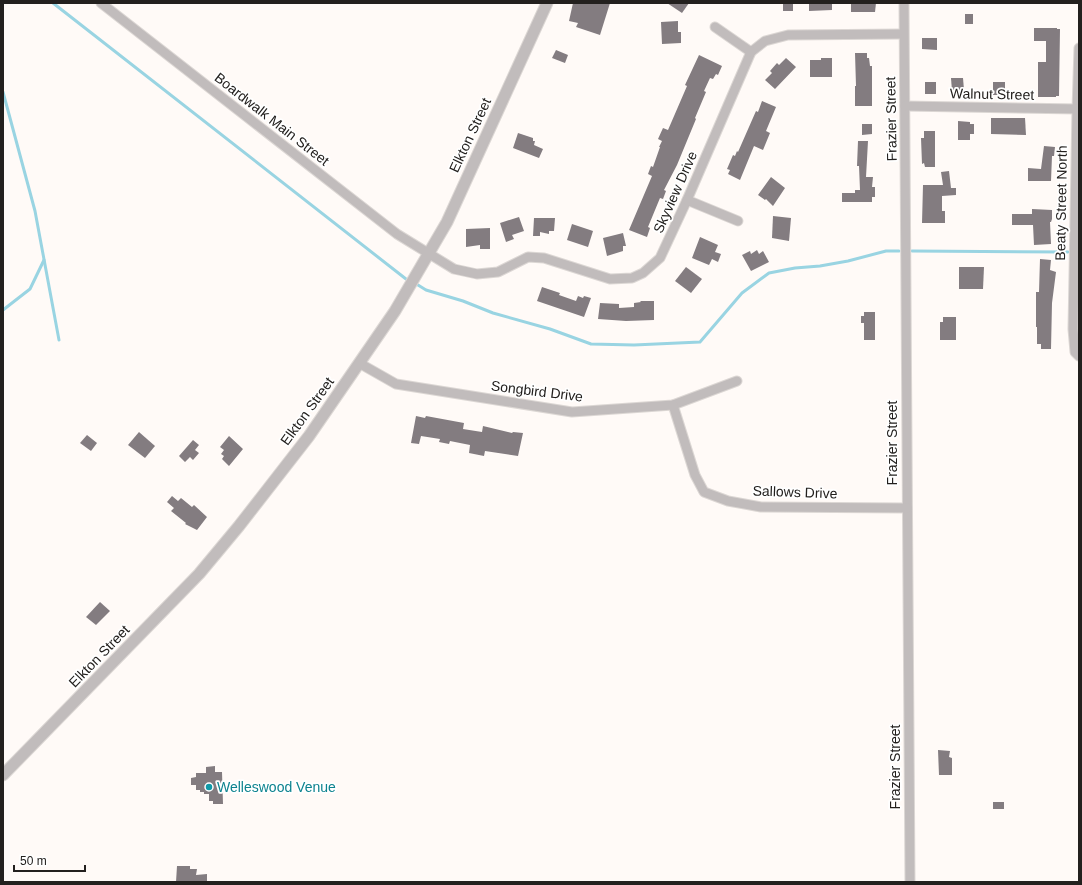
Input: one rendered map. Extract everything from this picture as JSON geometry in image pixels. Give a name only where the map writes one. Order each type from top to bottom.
[{"type":"street","name":"Boardwalk Main Street","points":[[101,3],[397,234],[428,254]]},
{"type":"street","name":"Elkton Street","points":[[3,775],[199,574],[239,526],[309,436],[395,311],[447,222],[547,3]]},
{"type":"street","name":"Frazier Street","points":[[904,3],[903,34],[905,106],[910,882]]},
{"type":"street","points":[[715,27],[751,52],[765,41],[788,35],[903,34]]},
{"type":"street","name":"Beaty Street North","points":[[1079,48],[1073,329],[1075,352],[1079,356]]},
{"type":"street","name":"Skyview Drive","points":[[428,254],[454,269],[477,274],[498,272],[528,257],[544,258],[610,279],[632,278],[643,273],[660,258],[687,200],[751,52]]},
{"type":"street","name":"Walnut Street","points":[[905,106],[1078,109]]},
{"type":"street","points":[[687,200],[738,221]]},
{"type":"street","name":"Songbird Drive","points":[[359,363],[396,384],[572,412],[673,405],[738,381]]},
{"type":"street","name":"Sallows Drive","points":[[673,405],[695,475],[704,492],[728,501],[761,507],[907,508]]},
{"type":"building","points":[[573,3],[610,3],[600,35],[576,27],[578,23],[569,21]]},
{"type":"building","points":[[667,3],[689,3],[682,13]]},
{"type":"building","points":[[783,3],[793,3],[793,11],[783,11]]},
{"type":"building","points":[[809,3],[832,3],[832,10],[809,11]]},
{"type":"building","points":[[851,3],[876,3],[875,12],[851,12]]},
{"type":"building","points":[[965,14],[973,14],[973,24],[965,24]]},
{"type":"building","points":[[678,21],[678,32],[681,32],[681,43],[662,44],[661,22]]},
{"type":"building","points":[[1034,28],[1060,29],[1059,96],[1038,97],[1038,62],[1046,62],[1046,41],[1034,41]]},
{"type":"building","points":[[922,38],[937,38],[937,50],[922,49]]},
{"type":"building","points":[[556,50],[568,55],[565,63],[552,58]]},
{"type":"building","points":[[855,53],[867,53],[870,66],[872,66],[872,106],[855,106]]},
{"type":"building","points":[[699,55],[722,66],[718,75],[716,74],[713,79],[710,78],[704,91],[706,92],[695,118],[696,119],[677,165],[664,190],[666,191],[663,199],[660,198],[648,227],[650,228],[647,237],[629,230],[652,176],[648,174],[651,166],[653,167],[662,141],[658,139],[663,128],[668,130],[687,86],[685,85]]},
{"type":"building","points":[[786,58],[796,67],[775,89],[765,80],[772,73],[770,71],[777,63],[779,65]]},
{"type":"building","points":[[821,58],[832,58],[832,77],[810,77],[810,60],[821,60]]},
{"type":"building","points":[[951,78],[963,78],[964,90],[952,91]]},
{"type":"building","points":[[925,82],[936,82],[936,94],[925,94]]},
{"type":"building","points":[[993,82],[1005,82],[1005,95],[993,95]]},
{"type":"building","points":[[762,101],[776,107],[766,131],[770,133],[763,150],[754,146],[740,180],[728,174],[730,170],[727,169],[733,155],[735,156],[737,151],[738,152]]},
{"type":"building","points":[[991,118],[1025,118],[1026,135],[991,134]]},
{"type":"building","points":[[958,121],[970,122],[970,124],[974,124],[974,134],[970,134],[970,140],[958,140]]},
{"type":"building","points":[[862,124],[872,124],[872,134],[862,135]]},
{"type":"building","points":[[924,131],[935,131],[935,167],[925,167],[924,163],[922,164],[921,138],[924,138]]},
{"type":"building","points":[[518,133],[533,138],[533,141],[535,141],[534,145],[543,149],[539,158],[513,148]]},
{"type":"building","points":[[858,141],[868,141],[866,177],[873,177],[872,187],[875,187],[875,197],[872,197],[872,202],[842,202],[842,193],[855,193],[855,190],[860,190],[859,166],[857,166]]},
{"type":"building","points":[[1044,146],[1055,147],[1054,156],[1052,156],[1051,181],[1028,181],[1028,168],[1041,169]]},
{"type":"building","points":[[949,171],[951,188],[956,188],[956,195],[942,196],[942,211],[945,211],[945,223],[922,223],[923,185],[943,185],[941,172]]},
{"type":"building","points":[[771,177],[785,188],[773,206],[766,199],[765,200],[758,195]]},
{"type":"building","points":[[1032,209],[1052,210],[1052,219],[1050,222],[1051,244],[1034,245],[1033,225],[1012,225],[1012,214],[1032,214]]},
{"type":"building","points":[[773,216],[791,218],[789,241],[772,238]]},
{"type":"building","points":[[519,217],[524,231],[512,235],[514,239],[506,242],[500,223]]},
{"type":"building","points":[[534,218],[555,218],[554,231],[549,231],[549,234],[540,232],[540,236],[533,236]]},
{"type":"building","points":[[572,224],[593,231],[588,247],[567,240]]},
{"type":"building","points":[[490,228],[490,249],[480,249],[480,245],[466,247],[466,229]]},
{"type":"building","points":[[623,233],[626,246],[623,246],[623,251],[607,256],[603,238]]},
{"type":"building","points":[[700,237],[718,245],[715,252],[721,254],[718,262],[712,259],[709,265],[692,258]]},
{"type":"building","points":[[757,250],[759,254],[763,251],[769,262],[751,271],[742,255],[750,251],[751,254]]},
{"type":"building","points":[[1040,259],[1051,260],[1050,270],[1056,272],[1052,303],[1051,349],[1041,349],[1041,344],[1037,344],[1036,292],[1039,292]]},
{"type":"building","points":[[686,267],[702,279],[691,293],[675,281]]},
{"type":"building","points":[[959,267],[984,267],[983,289],[959,289]]},
{"type":"building","points":[[542,287],[560,293],[559,295],[576,301],[578,296],[583,298],[584,296],[591,298],[584,317],[537,301]]},
{"type":"building","points":[[640,301],[654,301],[654,320],[626,321],[598,319],[600,303],[619,304],[619,308],[634,307],[634,303],[641,302]]},
{"type":"building","points":[[864,312],[875,312],[875,340],[864,340],[864,323],[861,323],[861,316],[864,316]]},
{"type":"building","points":[[943,317],[956,317],[956,340],[940,340],[940,322],[943,322]]},
{"type":"building","points":[[416,416],[425,418],[426,416],[464,423],[463,429],[482,432],[483,426],[512,433],[523,433],[518,456],[485,451],[484,456],[469,453],[470,445],[450,441],[449,444],[439,442],[440,439],[421,436],[419,444],[411,443]]},
{"type":"building","points":[[139,432],[155,446],[145,458],[128,445]]},
{"type":"building","points":[[87,435],[97,443],[91,451],[80,443]]},
{"type":"building","points":[[229,436],[243,449],[229,466],[222,459],[224,456],[221,454],[224,450],[220,447]]},
{"type":"building","points":[[193,440],[199,445],[195,450],[199,453],[193,460],[190,457],[185,462],[179,456]]},
{"type":"building","points":[[172,496],[178,501],[181,498],[192,507],[194,505],[207,517],[197,530],[185,524],[186,523],[171,511],[174,508],[167,502]]},
{"type":"building","points":[[100,602],[110,611],[96,625],[86,617]]},
{"type":"building","points":[[938,750],[950,751],[949,757],[952,758],[952,775],[939,775]]},
{"type":"building","name":"Welleswood Venue","points":[[215,766],[215,772],[222,772],[223,804],[213,804],[213,801],[209,801],[209,794],[204,794],[204,792],[200,792],[200,790],[196,790],[196,785],[191,785],[191,778],[196,777],[196,773],[206,773],[206,767]]},
{"type":"building","points":[[993,802],[1004,802],[1004,809],[993,809]]},
{"type":"building","points":[[177,866],[190,866],[190,869],[197,869],[196,875],[207,874],[207,882],[176,882]]},
{"type":"waterway","points":[[53,3],[406,279]]},
{"type":"waterway","points":[[3,92],[35,211],[59,340]]},
{"type":"waterway","points":[[418,285],[426,290],[463,301],[493,313],[550,329],[591,344],[634,345],[700,342],[742,293],[769,273],[848,261],[886,251],[899,251]]},
{"type":"waterway","points":[[912,251],[1068,252]]},
{"type":"waterway","points":[[3,310],[30,289],[44,260]]},
{"type":"place","name":"Welleswood Venue","points":[[209,787]]}]
